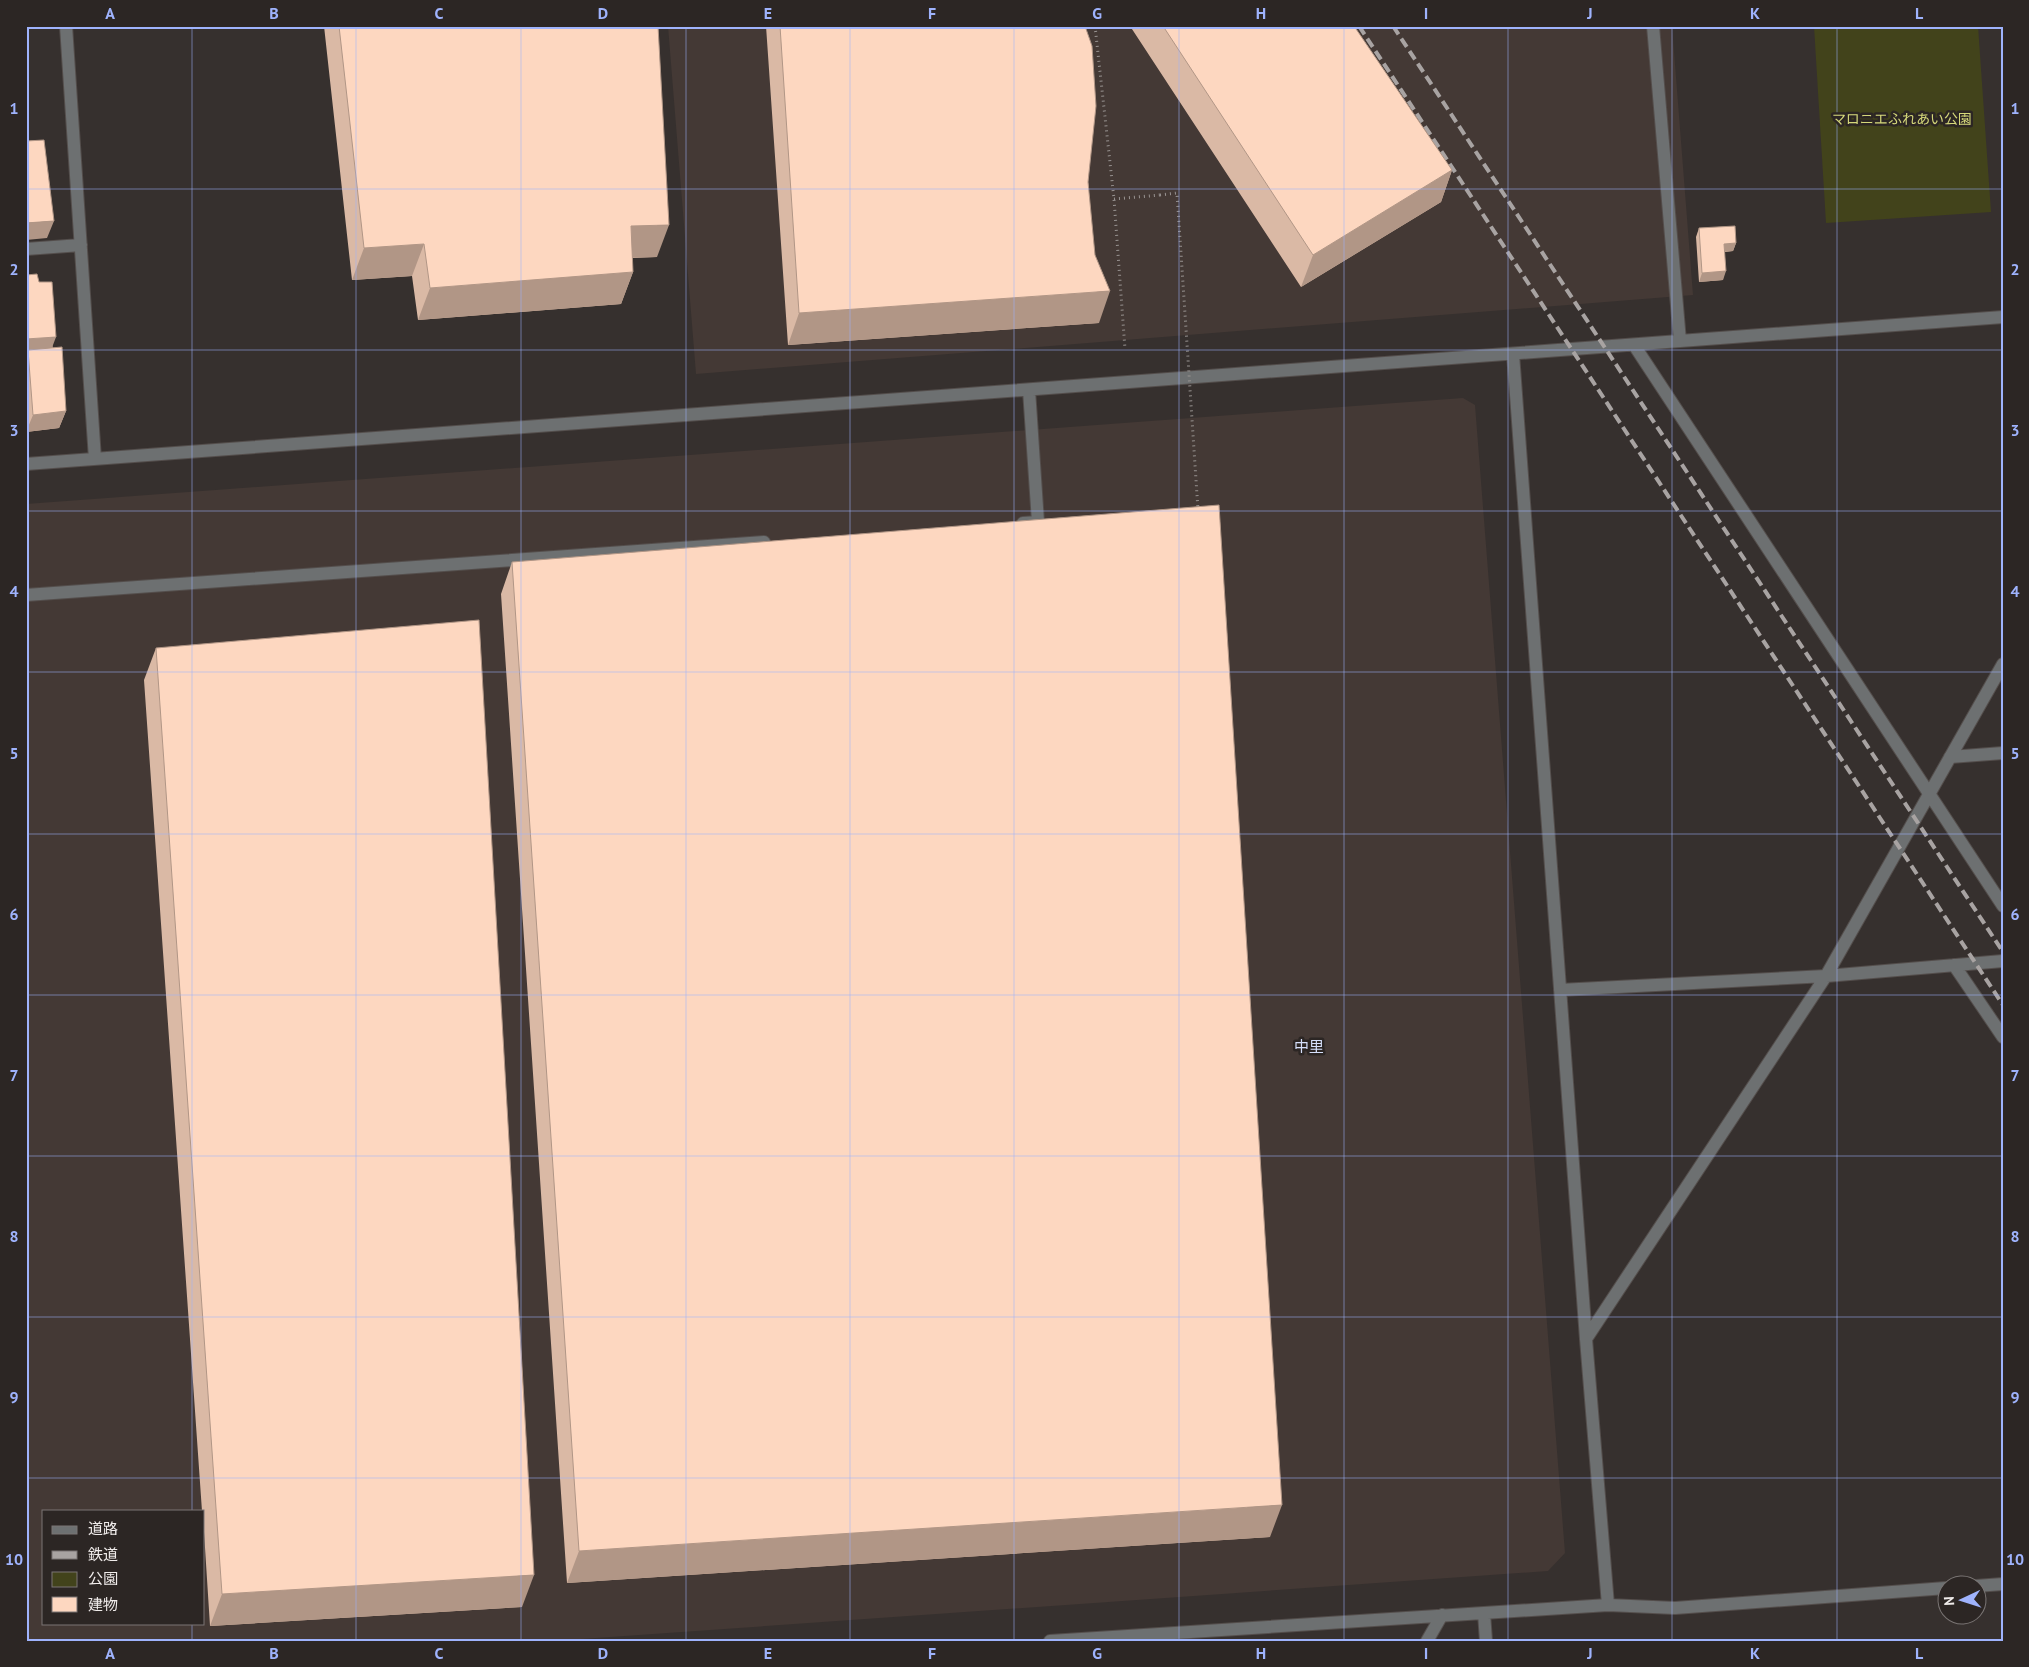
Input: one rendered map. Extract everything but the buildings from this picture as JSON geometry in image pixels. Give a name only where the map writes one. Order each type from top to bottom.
[{"type":"street","points":[[66,26],[96,459]]},
{"type":"street","points":[[1653,26],[1680,341]]},
{"type":"street","points":[[26,249],[80,245]]},
{"type":"street","points":[[26,464],[2003,317]]},
{"type":"street","points":[[1634,345],[2003,906]]},
{"type":"street","points":[[1513,354],[1586,1338],[1608,1605]]},
{"type":"street","points":[[1008,524],[1038,522],[1029,390]]},
{"type":"street","points":[[26,594],[780,541]]},
{"type":"street","points":[[1586,1338],[1826,976],[2003,664]]},
{"type":"street","points":[[1950,757],[2003,753]]},
{"type":"street","points":[[1560,990],[1826,976],[2003,961]]},
{"type":"street","points":[[1954,965],[2003,1037]]},
{"type":"street","points":[[1986,1585],[2003,1584]]},
{"type":"street","points":[[1050,1641],[1608,1605],[1674,1608],[1936,1589]]},
{"type":"street","points":[[1484,1613],[1486,1641]]},
{"type":"street","points":[[1427,1641],[1442,1615]]},
{"type":"path","points":[[1095,26],[1114,199],[1125,349]]},
{"type":"path","points":[[1114,199],[1177,193],[1198,511]]},
{"type":"shaded area","points":[[668,26],[1672,26],[1693,295],[696,374]]},
{"type":"shaded area","points":[[1463,398],[1475,405],[1565,1553],[1548,1571],[553,1641],[26,1641],[26,504]]},
{"type":"green space","name":"マロニエふれあい公園","points":[[1814,26],[1978,26],[1991,212],[1826,223]]},
{"type":"railway","points":[[1359,26],[2003,1005]]},
{"type":"railway","points":[[1393,26],[2003,952]]},
{"type":"district","name":"中里","points":[[1309,1046]]}]
